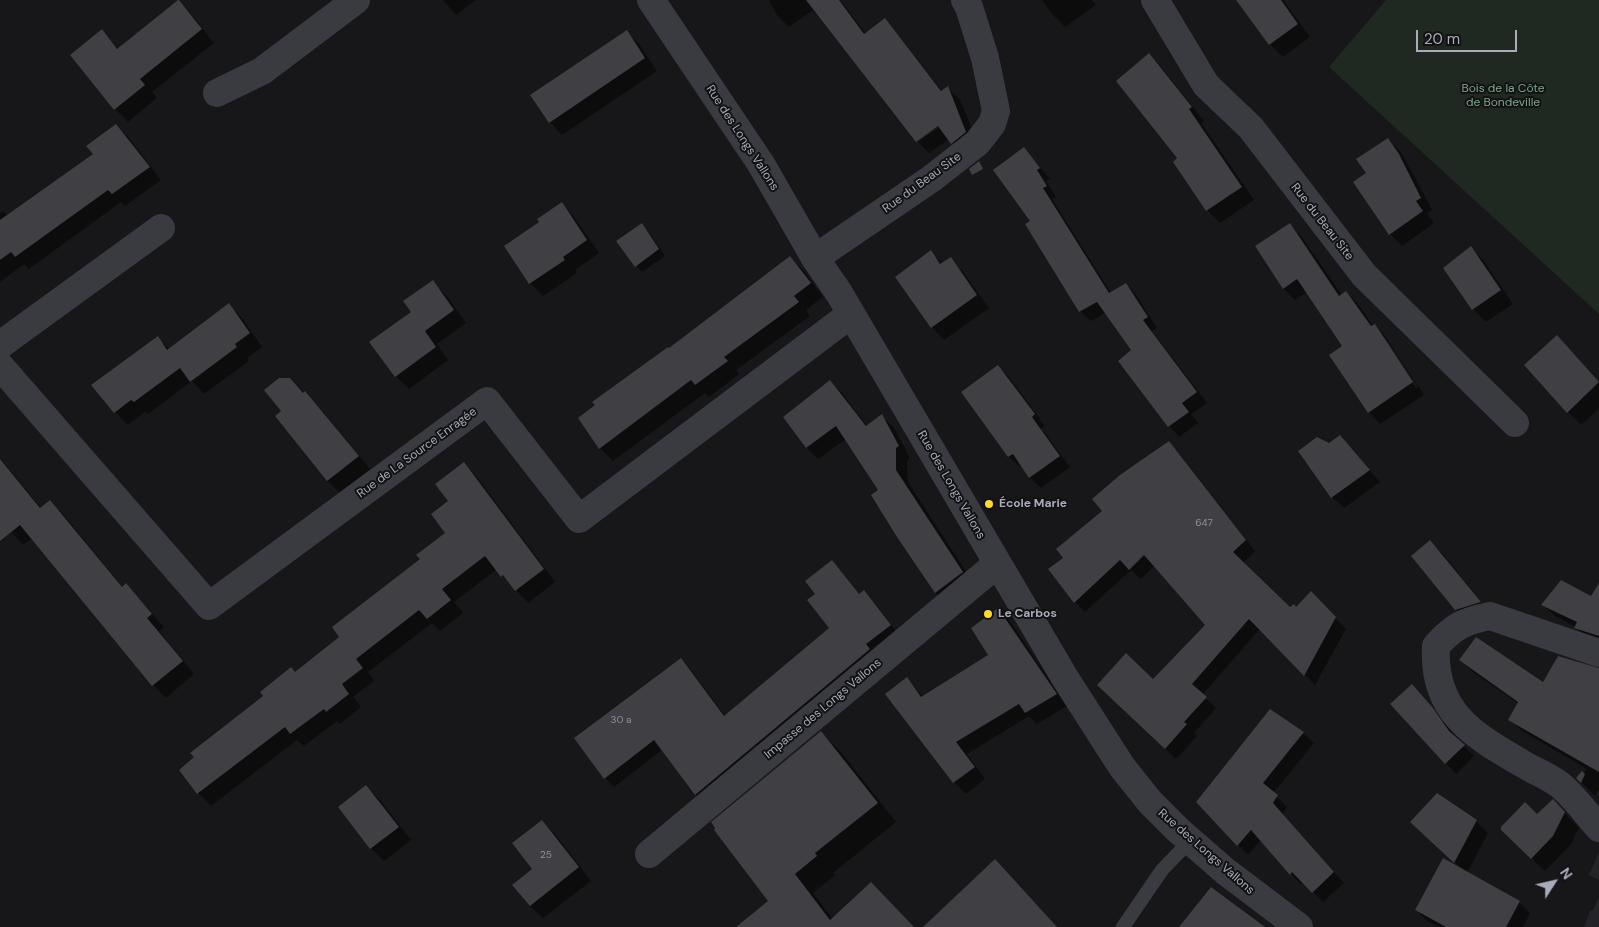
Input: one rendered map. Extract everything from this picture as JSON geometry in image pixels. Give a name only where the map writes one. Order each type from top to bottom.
[{"type":"street","points":[[217,93],[262,71],[356,0]]},
{"type":"street","name":"Rue des Longs Vallons","points":[[651,0],[760,164],[815,258],[851,314],[1075,694],[1122,767],[1150,802],[1190,841],[1225,872],[1299,927]]},
{"type":"street","name":"Rue du Beau Site","points":[[815,258],[930,179],[977,143],[992,124],[996,111],[985,58],[965,0]]},
{"type":"street","name":"Rue du Beau Site","points":[[1155,0],[1206,85],[1252,128],[1364,275],[1515,423]]},
{"type":"street","points":[[0,345],[161,228]]},
{"type":"street","name":"Rue de La Source Enragée","points":[[0,366],[209,606],[487,401],[579,518],[851,314]]},
{"type":"street","name":"Impasse des Longs Vallons","points":[[649,854],[997,564]]},
{"type":"street","points":[[1599,653],[1490,616],[1474,619],[1452,628],[1436,646],[1435,664],[1445,700],[1472,732],[1484,741],[1560,785],[1599,828]]},
{"type":"lane","points":[[1123,927],[1162,870],[1190,841]]},
{"type":"shaded area","points":[[1599,852],[1599,880],[1589,875]]},
{"type":"shaded area","points":[[1599,897],[1599,927],[1584,927],[1590,911],[1593,910]]},
{"type":"green space","name":"Bois de la Côte de Bondeville","points":[[1386,0],[1599,0],[1599,314],[1329,67]]},
{"type":"building","points":[[178,0],[202,29],[140,79],[145,85],[114,110],[70,55],[102,29],[117,49]]},
{"type":"building","points":[[806,0],[839,0],[864,34],[885,18],[941,91],[948,86],[966,132],[951,144],[938,126],[916,142]]},
{"type":"building","points":[[1236,0],[1281,0],[1298,24],[1269,45]]},
{"type":"building","points":[[627,30],[645,58],[549,123],[530,95]]},
{"type":"building","points":[[1149,53],[1192,107],[1189,109],[1242,187],[1206,211],[1173,162],[1177,158],[1116,81]]},
{"type":"building","points":[[116,124],[150,167],[112,194],[108,190],[15,257],[11,252],[0,260],[0,220],[93,154],[86,146]]},
{"type":"building","points":[[1388,138],[1399,154],[1421,198],[1416,201],[1423,211],[1389,235],[1353,182],[1366,173],[1356,159]]},
{"type":"building","points":[[1024,147],[1040,168],[1037,170],[1047,186],[1043,188],[1109,293],[1126,283],[1148,317],[1143,320],[1197,392],[1182,403],[1189,412],[1168,427],[1118,361],[1131,350],[1097,302],[1079,312],[1025,224],[1030,221],[993,170]]},
{"type":"building","points":[[979,161],[983,169],[972,175],[969,169]]},
{"type":"building","points":[[562,202],[587,240],[563,257],[565,260],[529,284],[504,246],[539,222],[537,219]]},
{"type":"building","points":[[642,223],[659,249],[635,267],[616,241]]},
{"type":"building","points":[[1290,223],[1339,296],[1346,291],[1371,326],[1375,324],[1413,382],[1368,413],[1329,355],[1342,346],[1297,279],[1283,289],[1255,246]]},
{"type":"building","points":[[1471,246],[1501,290],[1472,310],[1443,268]]},
{"type":"building","points":[[931,250],[940,264],[951,257],[977,295],[931,328],[895,277]]},
{"type":"building","points":[[790,256],[811,283],[794,296],[799,302],[724,357],[728,361],[695,385],[691,380],[599,449],[578,418],[595,405],[592,402],[669,348]]},
{"type":"building","points":[[433,280],[454,310],[425,331],[436,347],[395,377],[369,342],[411,312],[403,301]]},
{"type":"building","points":[[229,303],[250,333],[235,344],[237,347],[190,382],[180,368],[134,402],[131,400],[114,413],[91,385],[158,336],[167,350]]},
{"type":"building","points":[[1557,335],[1599,382],[1567,413],[1524,365]]},
{"type":"building","points":[[998,365],[1035,414],[1032,417],[1060,456],[1029,478],[1013,454],[1008,457],[961,392]]},
{"type":"building","points":[[279,378],[290,378],[303,393],[305,391],[359,456],[327,481],[275,416],[281,411],[264,390]]},
{"type":"building","points":[[830,380],[866,426],[882,414],[899,446],[896,448],[896,470],[963,572],[935,593],[871,495],[878,490],[836,426],[806,448],[783,417]]},
{"type":"building","points":[[1340,435],[1370,470],[1331,498],[1298,451],[1317,437],[1329,443]]},
{"type":"building","points":[[1169,441],[1246,540],[1233,552],[1290,607],[1294,604],[1296,607],[1311,591],[1336,617],[1304,676],[1249,619],[1192,684],[1207,697],[1184,722],[1187,724],[1165,749],[1097,685],[1126,653],[1153,679],[1205,625],[1144,555],[1129,570],[1120,560],[1074,603],[1048,569],[1063,558],[1056,549],[1102,511],[1092,499],[1120,475]]},
{"type":"building","points":[[0,459],[40,508],[50,500],[122,587],[126,583],[152,614],[147,618],[183,661],[152,686],[20,525],[0,541]]},
{"type":"building","points":[[464,462],[544,569],[515,591],[503,575],[501,577],[485,556],[442,589],[451,600],[427,619],[419,610],[356,659],[363,668],[342,684],[349,694],[326,712],[324,709],[290,734],[285,727],[197,794],[179,770],[194,757],[190,753],[263,696],[260,692],[291,667],[295,672],[339,637],[332,627],[420,559],[416,555],[445,533],[431,514],[448,501],[435,484]]},
{"type":"building","points":[[1430,540],[1481,602],[1455,610],[1411,556]]},
{"type":"building","points":[[832,560],[859,594],[864,590],[891,625],[866,644],[870,649],[695,795],[654,740],[604,779],[574,738],[681,658],[724,716],[829,628],[807,600],[815,594],[805,581]]},
{"type":"building","points":[[1561,580],[1591,596],[1599,583],[1599,636],[1574,628],[1577,622],[1541,605]]},
{"type":"building","points":[[998,608],[1057,694],[1025,713],[1019,704],[956,742],[975,767],[953,783],[885,694],[907,677],[921,697],[988,655],[971,628]]},
{"type":"building","points":[[1476,637],[1543,682],[1558,656],[1599,668],[1599,772],[1508,720],[1518,702],[1459,660]]},
{"type":"building","points":[[1412,684],[1433,708],[1449,731],[1465,745],[1445,764],[1390,704]]},
{"type":"building","points":[[1270,709],[1304,732],[1263,783],[1278,795],[1273,803],[1334,872],[1312,893],[1292,872],[1290,875],[1251,830],[1237,846],[1196,802]]},
{"type":"building","points":[[821,731],[878,803],[815,853],[817,856],[795,874],[830,920],[871,882],[914,927],[736,927],[768,901],[714,830],[715,828],[711,822]]},
{"type":"building","points":[[1582,771],[1585,774],[1581,783],[1576,778]]},
{"type":"building","points":[[366,785],[399,827],[370,849],[338,807]]},
{"type":"building","points":[[1437,793],[1477,820],[1454,863],[1410,822]]},
{"type":"building","points":[[1553,799],[1565,812],[1553,836],[1531,859],[1501,830],[1501,827],[1525,802],[1537,814]]},
{"type":"building","points":[[542,820],[579,867],[530,906],[512,885],[532,869],[512,843]]},
{"type":"building","points":[[1443,858],[1520,901],[1506,927],[1446,927],[1415,910]]},
{"type":"building","points":[[995,859],[1057,927],[923,927]]},
{"type":"building","points":[[1211,887],[1265,927],[1179,927]]},
{"type":"place","name":"École Marie","points":[[989,504]]},
{"type":"place","name":"Le Carbos","points":[[988,614]]}]
